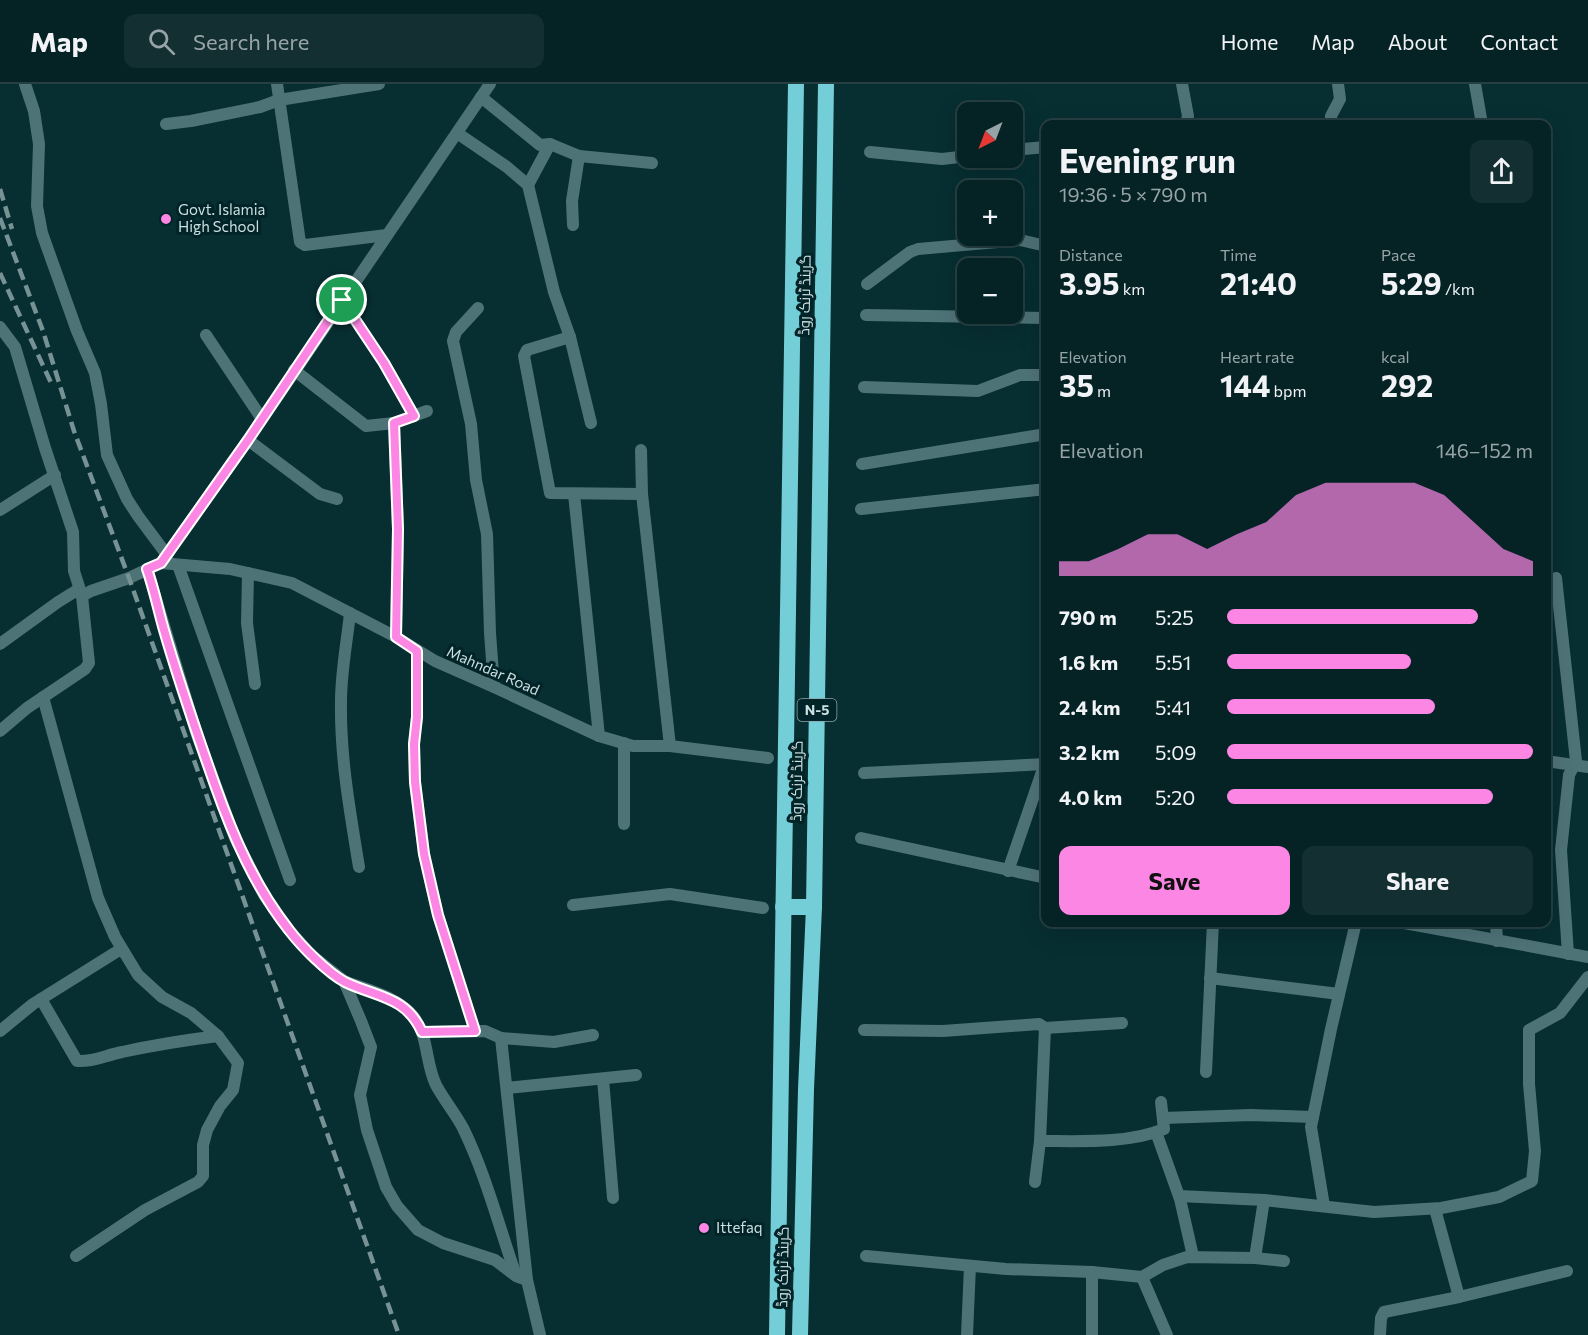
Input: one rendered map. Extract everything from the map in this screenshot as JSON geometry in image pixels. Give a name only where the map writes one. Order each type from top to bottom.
[{"type":"highway","name":"گرینڈ ٹرنک روڈ","points":[[777,1335],[795,84]]},
{"type":"highway","name":"گرینڈ ٹرنک روڈ","points":[[800,1335],[806,1089],[814,907],[826,84]]},
{"type":"highway","points":[[783,907],[814,907]]},
{"type":"street","points":[[26,84],[34,111],[39,144],[37,206],[42,233],[69,312],[95,373],[107,455],[132,507],[164,559],[248,440],[490,84]]},
{"type":"street","points":[[277,84],[300,242],[305,245],[387,236]]},
{"type":"street","points":[[166,124],[191,122],[260,107],[279,100],[379,84]]},
{"type":"street","points":[[1182,84],[1187,120]]},
{"type":"street","points":[[1331,120],[1340,99],[1338,84]]},
{"type":"street","points":[[1475,84],[1481,120]]},
{"type":"street","points":[[481,97],[540,145],[550,144],[579,156],[652,164]]},
{"type":"street","points":[[457,133],[507,167],[528,185],[554,292],[570,337],[591,423]]},
{"type":"street","points":[[528,185],[550,144]]},
{"type":"street","points":[[1023,149],[1041,147]]},
{"type":"street","points":[[870,152],[942,159],[957,157]]},
{"type":"street","points":[[573,225],[572,201],[579,156]]},
{"type":"street","points":[[867,284],[910,252],[918,249],[1020,240],[1041,245]]},
{"type":"street","points":[[342,300],[384,363],[414,416]]},
{"type":"street","points":[[477,308],[456,332],[453,341],[471,424],[476,480],[487,534],[490,633],[495,687]]},
{"type":"street","points":[[866,315],[1041,318]]},
{"type":"street","points":[[0,327],[15,346],[73,532],[74,571],[81,592],[88,663],[85,669],[42,697],[0,731]]},
{"type":"street","points":[[207,335],[262,419]]},
{"type":"street","points":[[570,337],[527,351],[524,356],[550,493],[642,494]]},
{"type":"street","points":[[294,370],[366,426],[394,423],[427,411]]},
{"type":"street","points":[[864,387],[978,391],[1020,375],[1041,375]]},
{"type":"street","points":[[394,423],[398,529],[396,637]]},
{"type":"street","points":[[862,464],[1041,435]]},
{"type":"street","points":[[248,440],[320,494],[338,499]]},
{"type":"street","points":[[641,450],[642,494],[670,746]]},
{"type":"street","points":[[0,510],[55,475]]},
{"type":"street","points":[[861,509],[1041,490]]},
{"type":"street","points":[[574,494],[599,736]]},
{"type":"street","name":"Mahndar Road","points":[[0,644],[58,602],[81,592],[91,591],[129,578],[164,559],[178,565],[230,569],[292,583],[396,637],[435,662],[495,687],[599,736],[633,746],[670,746],[768,758]]},
{"type":"street","points":[[178,565],[290,880]]},
{"type":"street","points":[[147,569],[197,735],[235,838],[264,895],[289,930],[311,955],[344,981],[380,994],[402,1006],[418,1023],[436,1085],[462,1126],[472,1148],[540,1335]]},
{"type":"street","points":[[248,573],[247,623],[255,684]]},
{"type":"street","points":[[1556,578],[1576,760],[1569,775],[1561,850],[1568,954]]},
{"type":"street","points":[[350,613],[341,699],[342,737],[346,791],[359,867]]},
{"type":"street","points":[[417,651],[415,782],[424,854],[438,915],[475,1031]]},
{"type":"street","points":[[42,697],[98,898],[121,949],[138,975],[162,997],[191,1013],[218,1036],[238,1063],[233,1090],[220,1106],[207,1130],[203,1145],[205,1168],[198,1182],[117,1227],[76,1256]]},
{"type":"street","points":[[624,743],[624,824]]},
{"type":"street","points":[[1551,762],[1588,767]]},
{"type":"street","points":[[864,773],[1041,766]]},
{"type":"street","points":[[1008,871],[1041,777]]},
{"type":"street","points":[[861,838],[1041,878]]},
{"type":"street","points":[[573,905],[670,894],[764,908]]},
{"type":"street","points":[[1206,1072],[1213,927]]},
{"type":"street","points":[[1323,1206],[1311,1127],[1355,927]]},
{"type":"street","points":[[1425,927],[1588,957]]},
{"type":"street","points":[[1496,927],[1497,941]]},
{"type":"street","points":[[0,1031],[41,999],[121,949]]},
{"type":"street","points":[[1179,1196],[1264,1200],[1374,1212],[1435,1209],[1498,1197],[1532,1181],[1535,1151],[1529,1084],[1529,1030],[1560,1013],[1588,977]]},
{"type":"street","points":[[1210,978],[1339,994]]},
{"type":"street","points":[[344,981],[371,1047],[360,1095],[362,1109],[381,1174],[398,1206],[418,1230],[431,1238],[495,1260],[521,1278]]},
{"type":"street","points":[[41,999],[77,1061],[89,1062],[158,1044],[218,1036]]},
{"type":"street","points":[[864,1030],[943,1031],[1040,1024],[1045,1028],[1122,1023]]},
{"type":"street","points":[[1035,1182],[1040,1141],[1045,1028]]},
{"type":"street","points":[[422,1032],[485,1031],[501,1038],[554,1042],[593,1035]]},
{"type":"street","points":[[501,1038],[507,1088],[521,1278]]},
{"type":"street","points":[[507,1088],[636,1075]]},
{"type":"street","points":[[603,1079],[613,1198]]},
{"type":"street","points":[[1040,1141],[1083,1141],[1141,1136],[1156,1132],[1164,1129],[1161,1102]]},
{"type":"street","points":[[1163,1118],[1251,1115],[1313,1117]]},
{"type":"street","points":[[1156,1132],[1179,1196],[1192,1256]]},
{"type":"street","points":[[1255,1258],[1264,1200]]},
{"type":"street","points":[[1435,1209],[1459,1297]]},
{"type":"street","points":[[866,1256],[970,1266],[1142,1276],[1163,1265],[1192,1256],[1284,1261]]},
{"type":"street","points":[[967,1335],[970,1266]]},
{"type":"street","points":[[1380,1335],[1381,1317],[1384,1312],[1567,1271]]},
{"type":"street","points":[[1092,1272],[1092,1335]]},
{"type":"street","points":[[1142,1276],[1167,1335]]},
{"type":"railway","points":[[0,189],[12,229]]},
{"type":"railway","points":[[0,218],[43,331],[74,431],[129,578],[399,1335]]},
{"type":"railway","points":[[0,273],[53,387]]},
{"type":"place","name":"Govt. Islamia High School","points":[[166,219]]},
{"type":"place","name":"Ittefaq","points":[[704,1228]]},
{"type":"route","points":[[342,300],[384,363],[414,416],[394,423],[398,529],[396,637],[417,651],[415,782],[424,854],[438,915],[475,1031],[422,1032],[412,1015],[402,1006],[380,994],[344,981],[311,955],[289,930],[264,895],[225,814],[197,735],[147,569],[161,563],[248,440],[342,300]]}]
